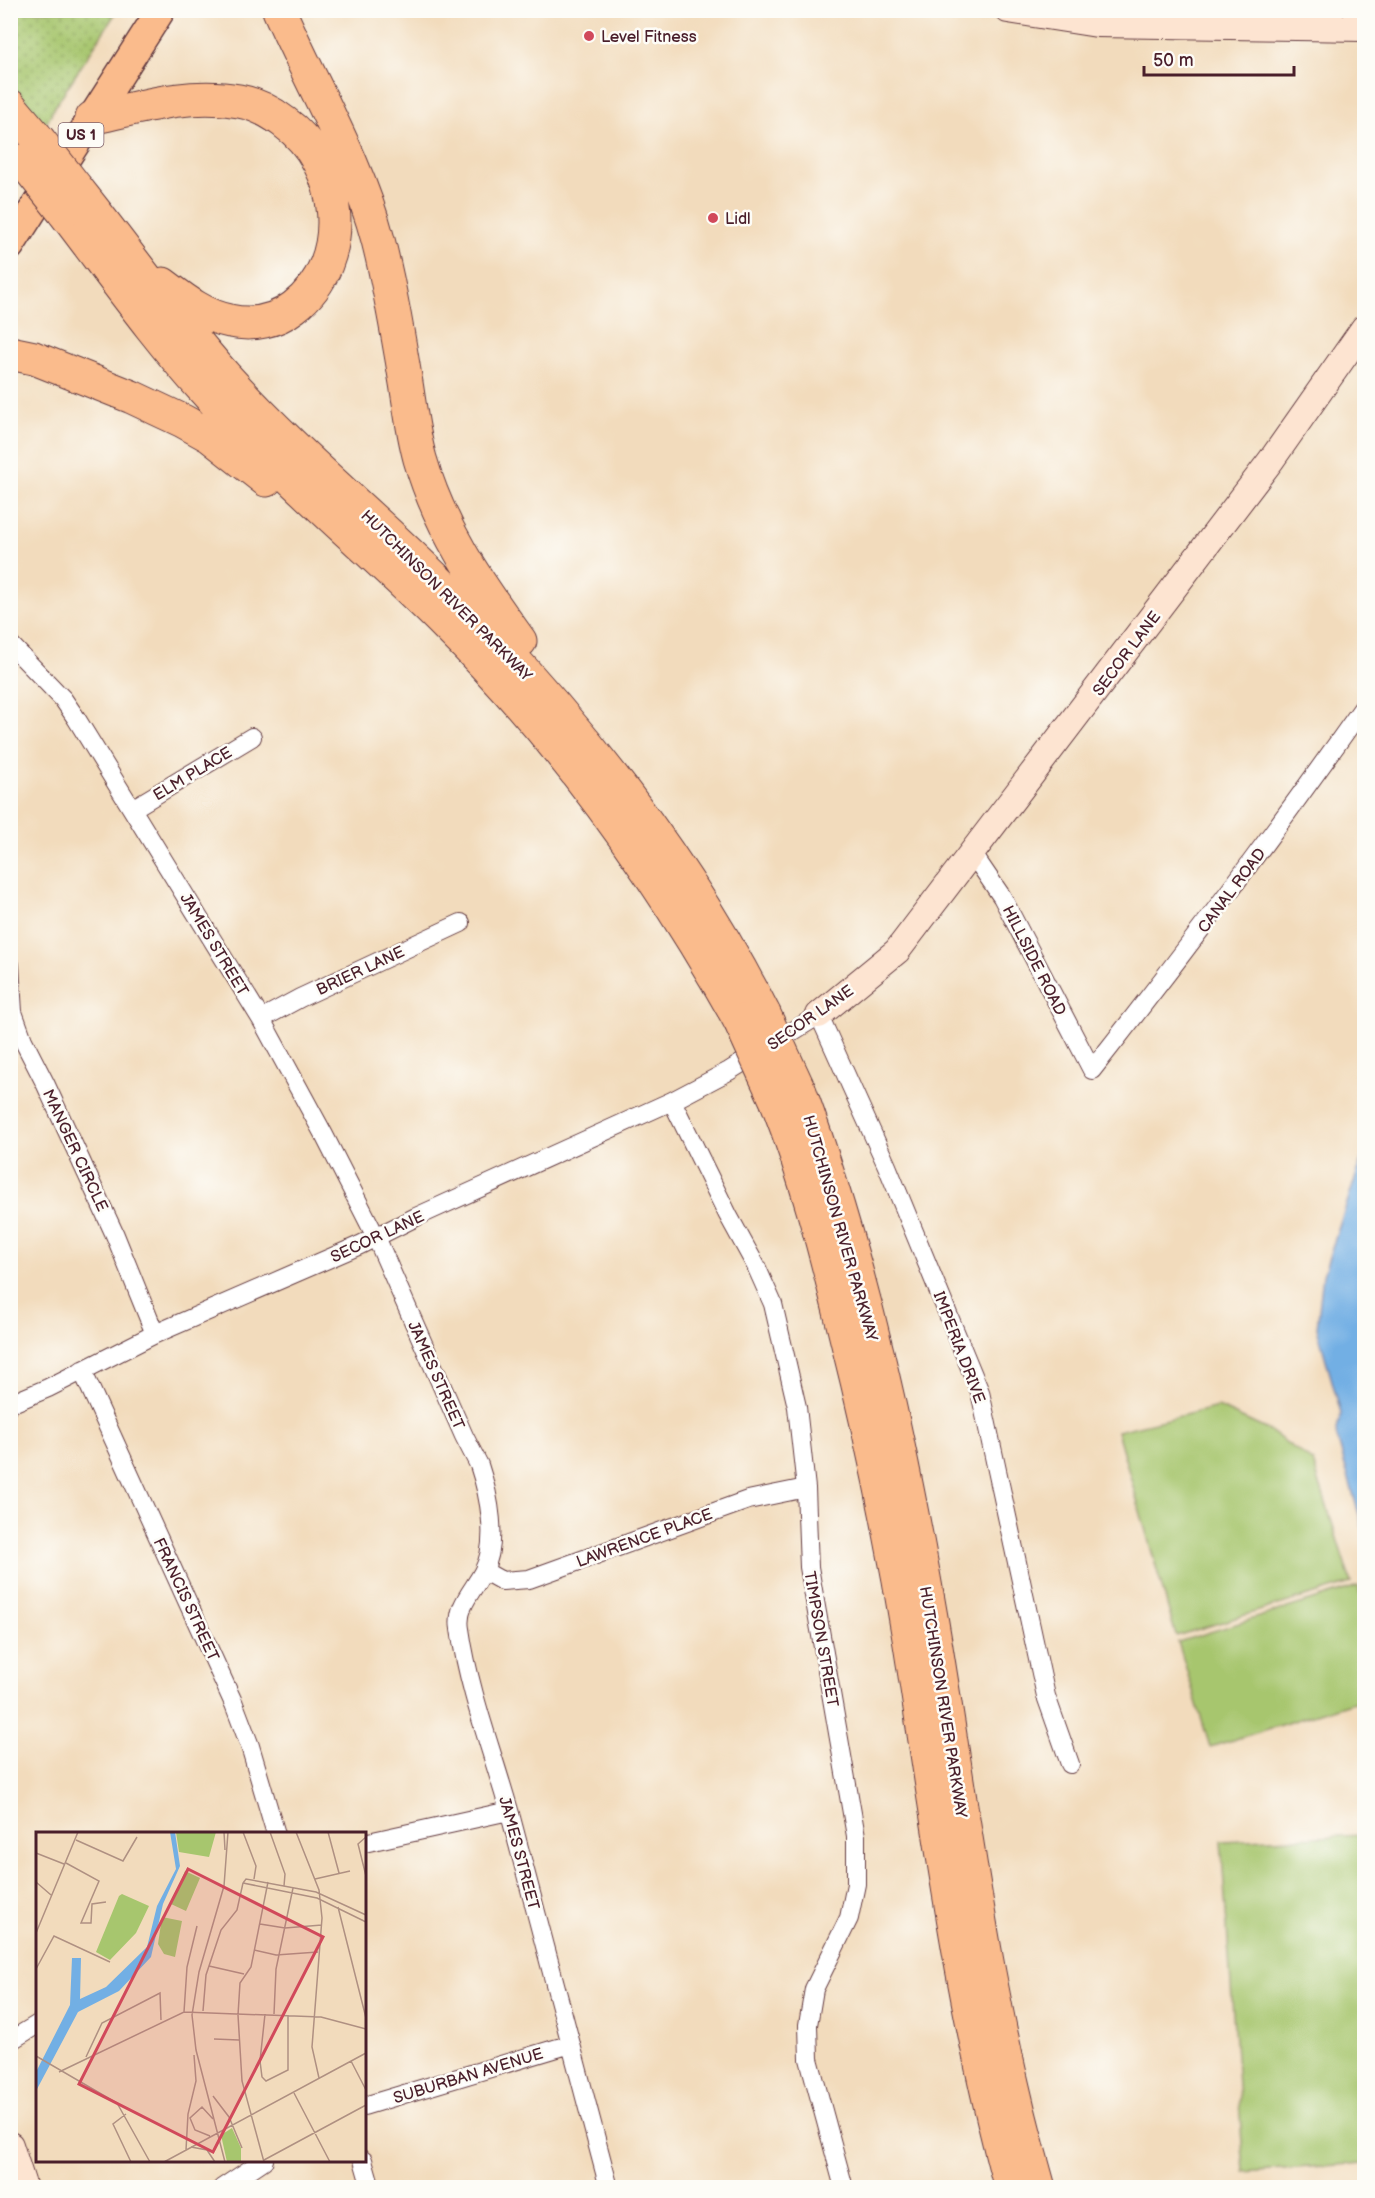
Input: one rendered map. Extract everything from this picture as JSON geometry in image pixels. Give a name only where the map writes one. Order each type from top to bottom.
[{"type":"highway","points":[[279,10],[340,139],[378,239],[419,456],[437,507],[458,550],[522,644],[561,713]]},
{"type":"highway","points":[[92,118],[178,99],[214,98],[241,102],[265,110],[296,131],[317,157],[329,183],[333,204],[334,232],[326,265],[309,294],[281,315],[257,323],[244,323],[214,316],[186,301],[138,266]]},
{"type":"highway","name":"HUTCHINSON RIVER PARKWAY","points":[[10,106],[24,148],[71,201],[138,266],[183,326],[226,377],[285,438],[454,597],[561,713],[630,798],[690,884],[746,977],[752,1017]]},
{"type":"highway","name":"HUTCHINSON RIVER PARKWAY","points":[[71,201],[157,335],[206,393],[281,469],[465,644],[537,726],[592,792],[666,897],[705,959],[752,1017],[840,1214],[873,1338],[899,1454],[932,1622],[986,1964],[1012,2088],[1040,2187]]},
{"type":"highway","points":[[18,351],[132,397],[201,431],[259,474],[317,524],[375,557]]},
{"type":"highway","name":"HUTCHINSON RIVER PARKWAY","points":[[788,1097],[884,1500],[970,2018],[1011,2187]]},
{"type":"main road","name":"US 1","points":[[10,246],[161,10]]},
{"type":"street","points":[[1008,10],[1097,24],[1269,19],[1365,28]]},
{"type":"street","name":"SECOR LANE","points":[[10,1404],[48,1388],[155,1334],[376,1237],[672,1101],[729,1071],[819,1015],[897,951],[1272,459],[1365,328]]},
{"type":"street","name":"JAMES STREET","points":[[10,644],[63,699],[261,1019],[376,1237],[479,1465],[486,1487],[491,1541],[484,1571],[461,1608],[459,1626],[465,1660],[509,1811],[609,2187]]},
{"type":"street","name":"CANAL ROAD","points":[[1092,1070],[1276,830],[1365,705]]},
{"type":"street","name":"ELM PLACE","points":[[132,809],[252,737]]},
{"type":"street","name":"HILLSIDE ROAD","points":[[972,853],[1002,897],[1092,1070]]},
{"type":"street","name":"BRIER LANE","points":[[261,1019],[300,998],[461,923]]},
{"type":"street","name":"MANGER CIRCLE","points":[[10,965],[13,1012],[23,1041],[45,1083],[110,1224],[155,1334]]},
{"type":"street","name":"IMPERIA DRIVE","points":[[819,1015],[887,1166],[980,1392],[1046,1696],[1070,1764]]},
{"type":"street","name":"TIMPSON STREET","points":[[672,1101],[773,1304],[797,1407],[806,1488],[808,1567],[856,1836],[856,1884],[849,1918],[814,1989],[807,2025],[808,2059],[844,2187]]},
{"type":"street","name":"FRANCIS STREET","points":[[82,1370],[234,1704],[250,1746],[276,1832]]},
{"type":"street","name":"LAWRENCE PLACE","points":[[484,1571],[502,1581],[529,1579],[748,1500],[806,1488]]},
{"type":"street","points":[[366,1843],[509,1811]]},
{"type":"street","points":[[10,2040],[36,2025]]},
{"type":"street","name":"SUBURBAN AVENUE","points":[[366,2105],[571,2044]]},
{"type":"street","points":[[10,2145],[24,2187]]},
{"type":"street","points":[[222,2187],[261,2162]]},
{"type":"street","points":[[364,2162],[370,2187]]},
{"type":"green space","points":[[11,11],[117,11],[54,108],[44,128],[11,83]]},
{"type":"green space","points":[[1218,1407],[1270,1431],[1313,1462],[1351,1583],[1176,1636],[1117,1431]]},
{"type":"green space","points":[[1358,1586],[1364,1608],[1364,1699],[1210,1747],[1178,1642]]},
{"type":"green space","points":[[1364,1835],[1364,2163],[1244,2172],[1221,1841]]},
{"type":"water","points":[[1364,1152],[1364,1532],[1336,1434],[1341,1413],[1317,1328],[1323,1275]]},
{"type":"place","name":"Level Fitness","points":[[589,36]]},
{"type":"place","name":"Lidl","points":[[713,218]]}]
